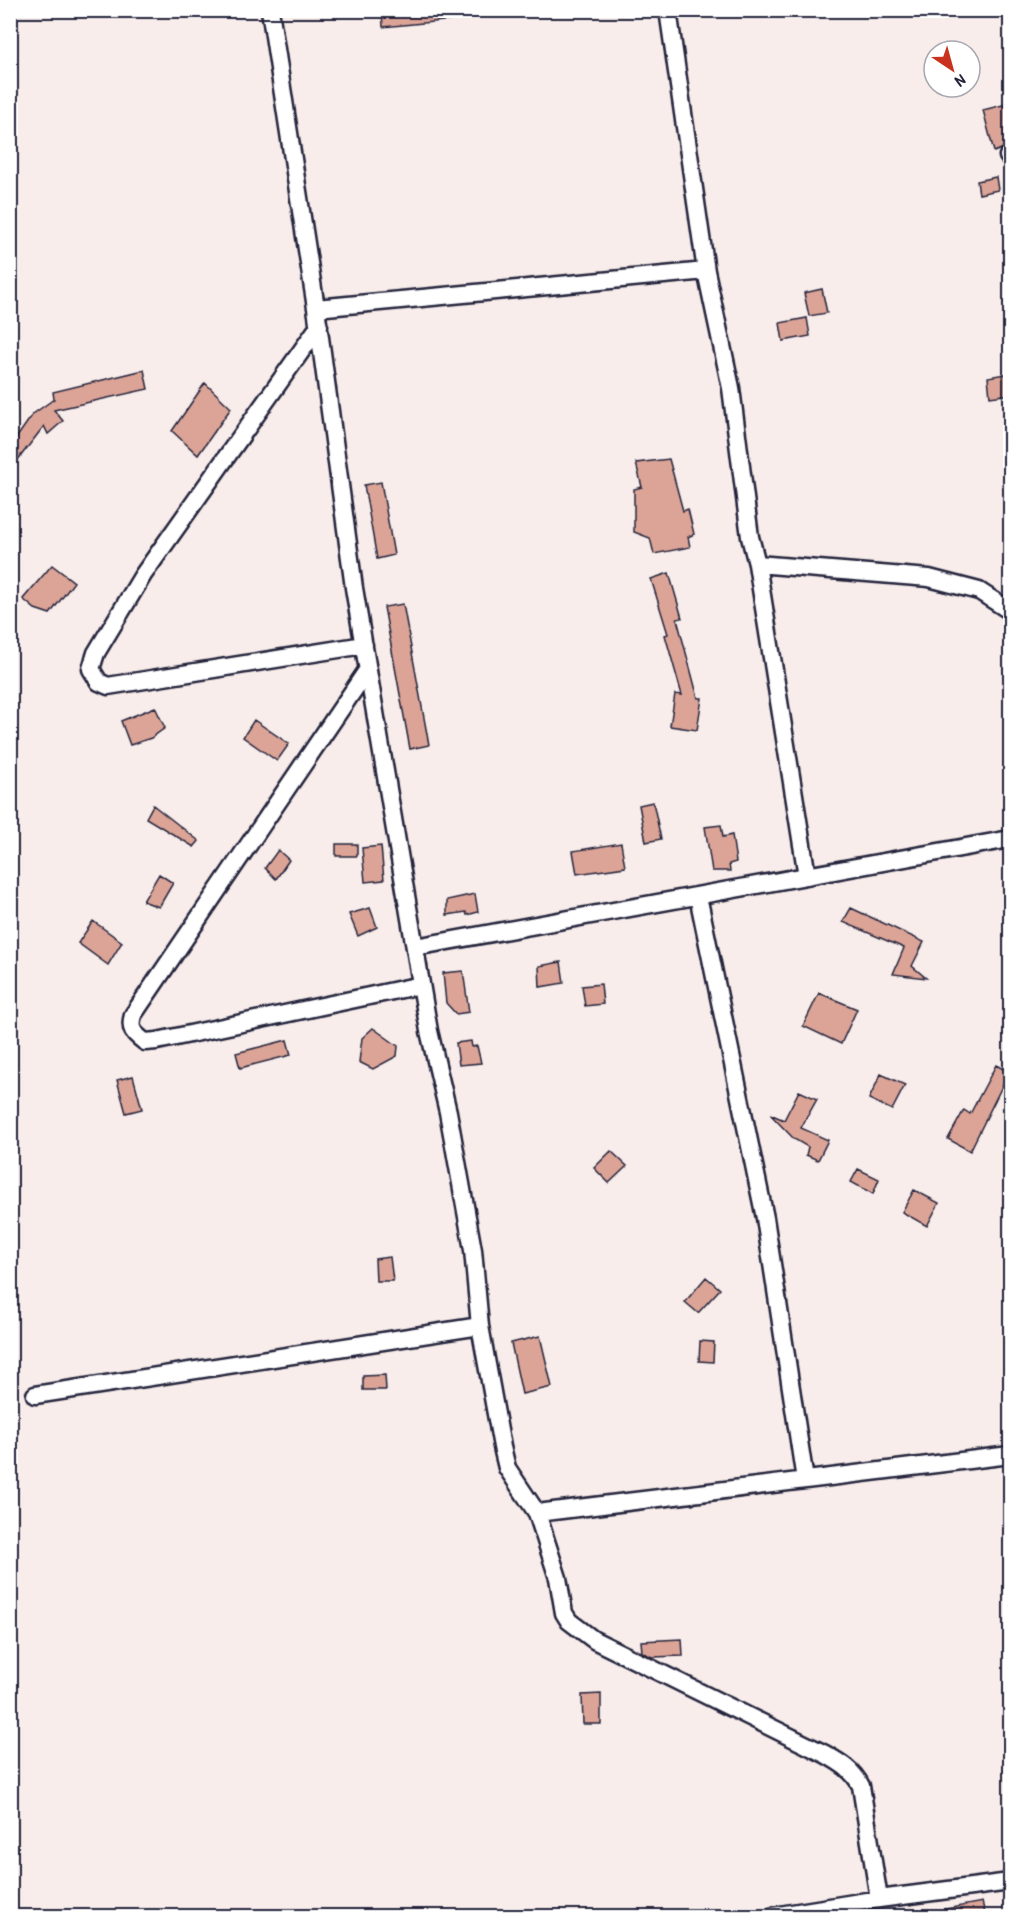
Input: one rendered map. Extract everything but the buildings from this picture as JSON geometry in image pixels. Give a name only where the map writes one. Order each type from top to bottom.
[{"type":"street","points":[[270,10],[319,326],[364,645],[421,985],[473,1250],[480,1326],[507,1468],[537,1513],[558,1578],[561,1604],[570,1621],[582,1632],[849,1768],[861,1786],[879,1899]]},
{"type":"street","points":[[668,10],[706,271],[731,388],[750,537],[757,564],[807,876]]},
{"type":"street","points":[[316,308],[706,271]]},
{"type":"street","points":[[319,326],[143,575],[96,653],[91,669],[99,682],[108,686],[364,645]]},
{"type":"street","points":[[757,564],[929,578],[979,591],[1011,611]]},
{"type":"street","points":[[368,669],[133,1015],[130,1024],[132,1031],[145,1042],[157,1041],[421,985]]},
{"type":"street","points":[[415,947],[1011,839]]},
{"type":"street","points":[[698,896],[765,1218],[806,1480]]},
{"type":"street","points":[[35,1395],[480,1326]]},
{"type":"street","points":[[537,1513],[1011,1455]]},
{"type":"street","points":[[773,1917],[879,1899],[1011,1882]]}]
